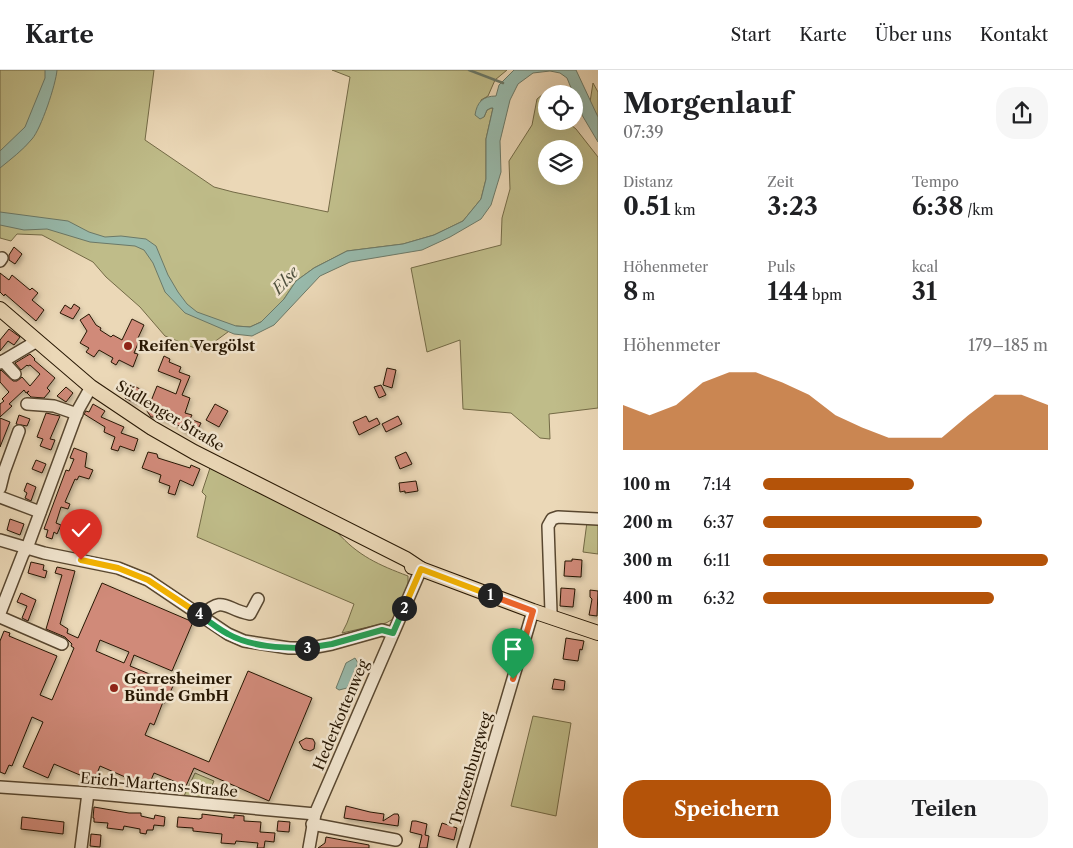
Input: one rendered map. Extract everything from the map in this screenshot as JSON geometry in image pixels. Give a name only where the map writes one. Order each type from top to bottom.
[{"type":"main road","name":"Südlenger Straße","points":[[0,309],[91,387],[152,428],[194,452],[406,558],[421,569],[549,617],[598,633]]},
{"type":"street","points":[[15,374],[1,362],[37,341]]},
{"type":"street","points":[[0,613],[27,548],[77,414],[91,387]]},
{"type":"street","points":[[27,404],[54,406],[77,414]]},
{"type":"street","points":[[0,488],[19,431]]},
{"type":"street","points":[[0,497],[40,512]]},
{"type":"street","points":[[549,617],[551,612],[548,526],[552,519],[558,517],[598,519]]},
{"type":"street","points":[[0,540],[44,553],[118,568],[148,580],[228,634],[244,641],[289,648],[311,648],[382,630],[393,633]]},
{"type":"street","name":"Hederkottenweg","points":[[309,848],[313,819],[421,569]]},
{"type":"street","points":[[201,616],[217,604],[223,604],[250,614],[258,598]]},
{"type":"street","name":"Trotzenburgweg","points":[[463,848],[533,611]]},
{"type":"street","points":[[0,617],[62,644]]},
{"type":"street","name":"Erich-Martens-Straße","points":[[0,787],[88,793],[313,819],[396,840]]},
{"type":"street","points":[[81,848],[88,793]]},
{"type":"shaded area","points":[[0,70],[154,70],[145,140],[214,187],[328,212],[350,77],[332,70],[507,70],[495,80],[488,96],[481,100],[484,117],[487,110],[493,108],[486,139],[486,179],[481,199],[463,221],[434,235],[403,244],[347,251],[314,268],[296,281],[284,299],[261,322],[250,327],[236,326],[202,351],[165,336],[140,307],[106,277],[93,262],[42,235],[17,234],[11,241],[0,238]]},
{"type":"shaded area","points":[[45,70],[57,70],[51,95],[40,126],[28,143],[0,168],[0,151],[25,127],[45,78]]},
{"type":"shaded area","points":[[514,70],[576,70],[598,117],[598,142],[583,117],[583,85],[570,85],[567,78],[560,73],[550,71],[533,73],[518,84],[510,100],[500,141],[501,172],[491,205],[481,219],[450,237],[422,250],[350,262],[320,276],[274,325],[252,336],[234,334],[185,313],[165,292],[153,263],[144,250],[135,246],[90,242],[47,229],[24,230],[0,225],[0,212],[68,221],[89,232],[105,237],[121,236],[146,239],[156,246],[168,275],[187,304],[197,312],[236,326],[250,327],[261,322],[284,299],[296,281],[314,268],[347,251],[403,244],[434,235],[463,221],[481,199],[486,179],[486,139],[493,108],[487,110],[484,117],[480,119],[475,115],[476,110],[481,101],[488,97],[496,96],[499,85]]},
{"type":"shaded area","points":[[593,83],[598,92],[598,117],[590,102]]},
{"type":"shaded area","points":[[538,98],[538,130],[577,130],[598,157],[598,408],[549,414],[550,439],[540,438],[511,413],[463,409],[460,340],[427,352],[411,268],[501,245],[502,218],[510,189],[509,161],[532,125]]},
{"type":"shaded area","points":[[210,468],[337,532],[369,559],[408,576],[408,587],[393,619],[386,623],[342,633],[354,604],[197,537],[206,496],[202,492]]},
{"type":"shaded area","points":[[587,522],[598,522],[598,554],[583,552]]},
{"type":"shaded area","points":[[355,658],[358,663],[347,688],[339,690],[336,688],[346,663]]},
{"type":"shaded area","points":[[533,716],[571,723],[556,816],[511,806]]},
{"type":"shaded area","points":[[195,773],[214,781],[206,799],[184,796]]},
{"type":"building","points":[[14,247],[22,254],[15,264],[9,260],[9,255]]},
{"type":"building","points":[[0,273],[9,280],[12,275],[30,290],[32,288],[38,293],[32,300],[44,310],[36,321],[5,294],[4,296],[0,292]]},
{"type":"building","points":[[74,304],[80,308],[73,319],[60,313],[65,305],[71,309]]},
{"type":"building","points":[[89,314],[96,325],[101,328],[100,330],[111,337],[113,335],[122,340],[132,319],[144,325],[134,353],[138,354],[133,367],[119,360],[116,365],[111,362],[113,358],[99,350],[94,357],[86,352],[89,348],[80,343],[87,331],[80,320]]},
{"type":"building","points":[[9,329],[20,337],[14,345],[8,341],[0,351],[0,340]]},
{"type":"building","points":[[30,354],[34,360],[55,378],[47,388],[50,391],[44,398],[31,397],[27,393],[29,391],[26,393],[24,390],[9,404],[12,406],[0,417],[0,404],[9,392],[0,382],[0,371],[13,381],[17,381],[22,377],[30,386],[40,374],[30,365],[21,370],[15,363]]},
{"type":"building","points":[[164,356],[170,359],[169,362],[181,367],[179,372],[190,376],[182,395],[190,398],[185,413],[192,415],[190,419],[201,423],[193,435],[181,430],[182,427],[158,417],[151,417],[147,411],[157,386],[176,394],[181,380],[158,371]]},
{"type":"building","points":[[387,368],[396,370],[392,388],[383,385]]},
{"type":"building","points":[[132,385],[144,391],[137,404],[125,398]]},
{"type":"building","points":[[381,385],[386,395],[379,398],[374,387]]},
{"type":"building","points":[[66,387],[73,393],[66,402],[57,396]]},
{"type":"building","points":[[93,404],[105,411],[101,417],[124,427],[121,433],[138,439],[134,451],[120,446],[118,451],[111,449],[115,437],[104,432],[105,427],[84,414],[86,411],[89,412]]},
{"type":"building","points":[[215,404],[228,411],[219,427],[206,420]]},
{"type":"building","points":[[46,413],[60,416],[50,439],[55,440],[51,450],[40,446],[43,439],[37,437]]},
{"type":"building","points":[[19,415],[30,419],[27,426],[16,424]]},
{"type":"building","points":[[366,416],[369,422],[377,418],[380,424],[359,435],[353,422]]},
{"type":"building","points":[[398,416],[402,424],[386,432],[382,424]]},
{"type":"building","points":[[0,418],[10,422],[0,447]]},
{"type":"building","points":[[74,448],[87,453],[85,467],[93,470],[89,479],[79,476],[77,480],[75,479],[65,502],[70,504],[68,509],[61,507],[56,523],[61,525],[57,534],[54,532],[52,539],[46,537],[48,530],[44,529],[66,470],[69,471],[74,459],[70,458]]},
{"type":"building","points":[[148,452],[157,454],[158,458],[190,468],[191,465],[200,469],[193,486],[180,480],[175,495],[168,493],[170,486],[159,482],[161,475],[142,468]]},
{"type":"building","points":[[406,452],[412,464],[400,469],[395,457]]},
{"type":"building","points":[[36,460],[46,464],[42,473],[32,469]]},
{"type":"building","points":[[416,481],[418,491],[400,492],[399,483]]},
{"type":"building","points":[[27,483],[36,487],[31,501],[25,498],[27,493],[24,491]]},
{"type":"building","points":[[10,519],[24,524],[20,535],[7,530]]},
{"type":"building","points":[[572,559],[582,560],[581,577],[564,576],[565,561],[572,561]]},
{"type":"building","points":[[31,562],[44,565],[43,570],[47,571],[45,578],[28,573]]},
{"type":"building","name":"Gerresheimer Bünde GmbH","points":[[57,567],[75,571],[60,624],[68,629],[67,633],[78,638],[102,583],[193,622],[172,671],[134,655],[130,666],[174,684],[165,703],[163,702],[154,725],[150,723],[145,735],[209,762],[248,671],[312,698],[269,801],[194,768],[186,786],[154,773],[148,787],[100,766],[94,781],[54,764],[48,778],[23,767],[43,722],[32,717],[12,766],[9,765],[5,774],[0,772],[0,641],[4,631],[10,633],[9,636],[57,656],[40,695],[52,700],[74,648],[65,637],[46,629],[62,575],[55,573]],"holes":[[[100,640],[129,652],[124,663],[96,651]]]},
{"type":"building","points":[[561,588],[575,589],[573,607],[560,606]]},
{"type":"building","points":[[590,590],[598,591],[597,616],[589,615],[592,599],[590,597]]},
{"type":"building","points":[[21,593],[36,600],[28,621],[22,618],[27,606],[17,602]]},
{"type":"building","points":[[566,638],[584,641],[582,650],[580,649],[578,661],[563,659]]},
{"type":"building","points":[[554,679],[565,681],[564,690],[552,689]]},
{"type":"building","points":[[306,738],[313,739],[315,743],[314,749],[310,751],[303,749],[299,742]]},
{"type":"building","points":[[346,806],[384,814],[383,821],[394,814],[398,814],[398,826],[344,818]]},
{"type":"building","points":[[94,807],[129,813],[141,813],[141,816],[154,819],[155,815],[165,817],[164,826],[154,825],[153,830],[147,830],[146,834],[140,833],[140,829],[124,826],[123,830],[107,828],[108,823],[94,822]]},
{"type":"building","points":[[202,814],[234,818],[234,815],[244,816],[244,821],[261,822],[260,832],[275,833],[274,842],[265,841],[264,848],[257,848],[258,843],[236,841],[235,844],[221,843],[222,834],[177,827],[178,817],[199,819],[202,818]]},
{"type":"building","points":[[22,817],[64,822],[63,834],[21,829]]},
{"type":"building","points":[[278,821],[290,822],[289,832],[277,831]]},
{"type":"building","points":[[412,821],[427,824],[425,835],[429,836],[427,848],[419,848],[422,835],[410,832]]},
{"type":"building","points":[[442,823],[457,828],[454,840],[438,836]]},
{"type":"building","points":[[91,834],[101,835],[100,847],[90,846]]},
{"type":"building","points":[[326,837],[369,845],[369,848],[318,848],[325,843]]},
{"type":"waterway","points":[[469,70],[503,83]]},
{"type":"place","name":"Reifen Vergölst","points":[[128,346]]},
{"type":"place","name":"Gerresheimer Bünde GmbH","points":[[114,688]]},
{"type":"route","points":[[81,560],[118,568],[148,580],[228,634],[244,641],[289,648],[311,648],[332,644],[382,630],[393,633],[421,569],[533,611],[513,679]]},
{"type":"water label","name":"Else","points":[[285,280]]}]
